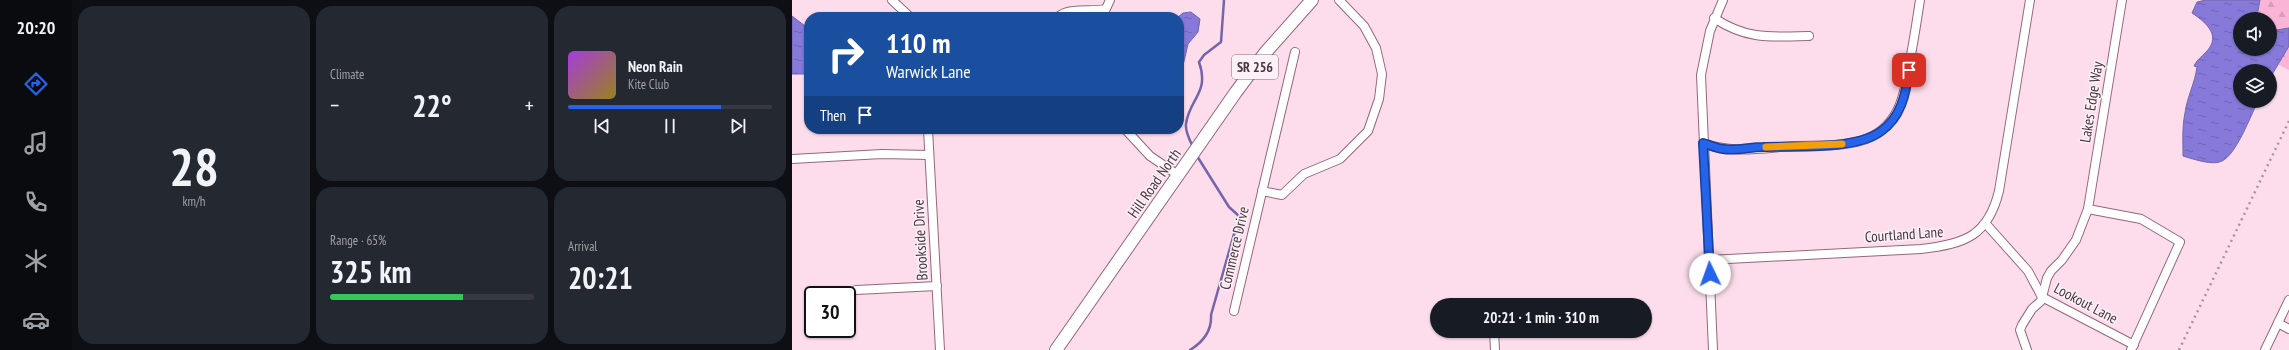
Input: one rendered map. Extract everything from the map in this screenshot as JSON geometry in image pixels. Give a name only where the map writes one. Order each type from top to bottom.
[{"type":"main road","name":"Hill Road North","points":[[1056,350],[1178,175],[1266,53],[1312,0]]},
{"type":"street","points":[[1104,12],[1110,0]]},
{"type":"street","name":"Commerce Drive","points":[[1262,191],[1282,195],[1304,174],[1340,159],[1368,132],[1379,99],[1382,74],[1371,36],[1339,0]]},
{"type":"street","points":[[1713,350],[1701,75],[1704,52],[1714,18],[1723,0]]},
{"type":"street","points":[[1703,143],[1714,147],[1738,150],[1847,144],[1870,138],[1880,132],[1897,115],[1905,92],[1920,0]]},
{"type":"street","name":"Courtland Lane","points":[[1709,260],[1945,246],[1967,239],[1986,224],[1994,208],[1999,191],[2030,0]]},
{"type":"street","name":"Lakes Edge Way","points":[[2027,350],[2020,330],[2025,319],[2042,297],[2047,278],[2070,251],[2088,209],[2122,0]]},
{"type":"street","points":[[894,1],[905,12]]},
{"type":"street","points":[[1071,12],[1095,12]]},
{"type":"street","points":[[1714,18],[1733,29],[1755,36],[1809,36]]},
{"type":"street","name":"Commerce Drive","points":[[1234,311],[1294,52]]},
{"type":"street","name":"Brookside Drive","points":[[928,134],[940,350]]},
{"type":"street","points":[[1129,134],[1150,156],[1178,175]]},
{"type":"street","points":[[792,159],[882,154],[930,155]]},
{"type":"street","points":[[2088,209],[2141,219],[2180,242],[2133,347]]},
{"type":"street","name":"Lookout Lane","points":[[1986,224],[2028,271],[2042,297],[2133,347]]},
{"type":"street","points":[[856,290],[937,286]]},
{"type":"street","points":[[2265,350],[2289,300]]},
{"type":"street","points":[[2278,323],[2289,329]]},
{"type":"street","points":[[1494,338],[1495,350]]},
{"type":"green space","points":[[2260,0],[2289,0],[2289,28],[2277,30],[2277,12],[2258,12]]},
{"type":"green space","points":[[2289,46],[2289,70],[2277,64]]},
{"type":"water","points":[[2206,0],[2260,0],[2258,12],[2233,12],[2233,56],[2277,56],[2277,30],[2289,28],[2289,46],[2277,66],[2277,64],[2233,64],[2233,108],[2255,108],[2243,134],[2233,151],[2222,161],[2214,163],[2203,162],[2183,156],[2184,118],[2187,101],[2196,73],[2197,67],[2194,66],[2210,48],[2213,36],[2203,21],[2192,13],[2197,2]]},
{"type":"water","points":[[1191,12],[1200,19],[1198,32],[1188,44],[1184,61],[1184,13]]},
{"type":"water","points":[[792,16],[804,25],[804,74],[792,74]]},
{"type":"waterway","points":[[1193,147],[1187,133],[1186,124],[1188,115],[1201,89],[1202,73],[1199,62],[1204,55],[1221,42],[1224,0]]},
{"type":"waterway","points":[[1190,350],[1206,336],[1210,326],[1211,315],[1234,234],[1241,229],[1239,216],[1229,207],[1197,156]]},
{"type":"railway","points":[[2179,350],[2289,121]]},
{"type":"slow traffic","points":[[1766,147],[1842,144]]},
{"type":"route","points":[[1710,274],[1703,143],[1714,147],[1738,150],[1763,147],[1847,144],[1859,142],[1880,132],[1897,115],[1901,107],[1908,81],[1909,70]]}]
